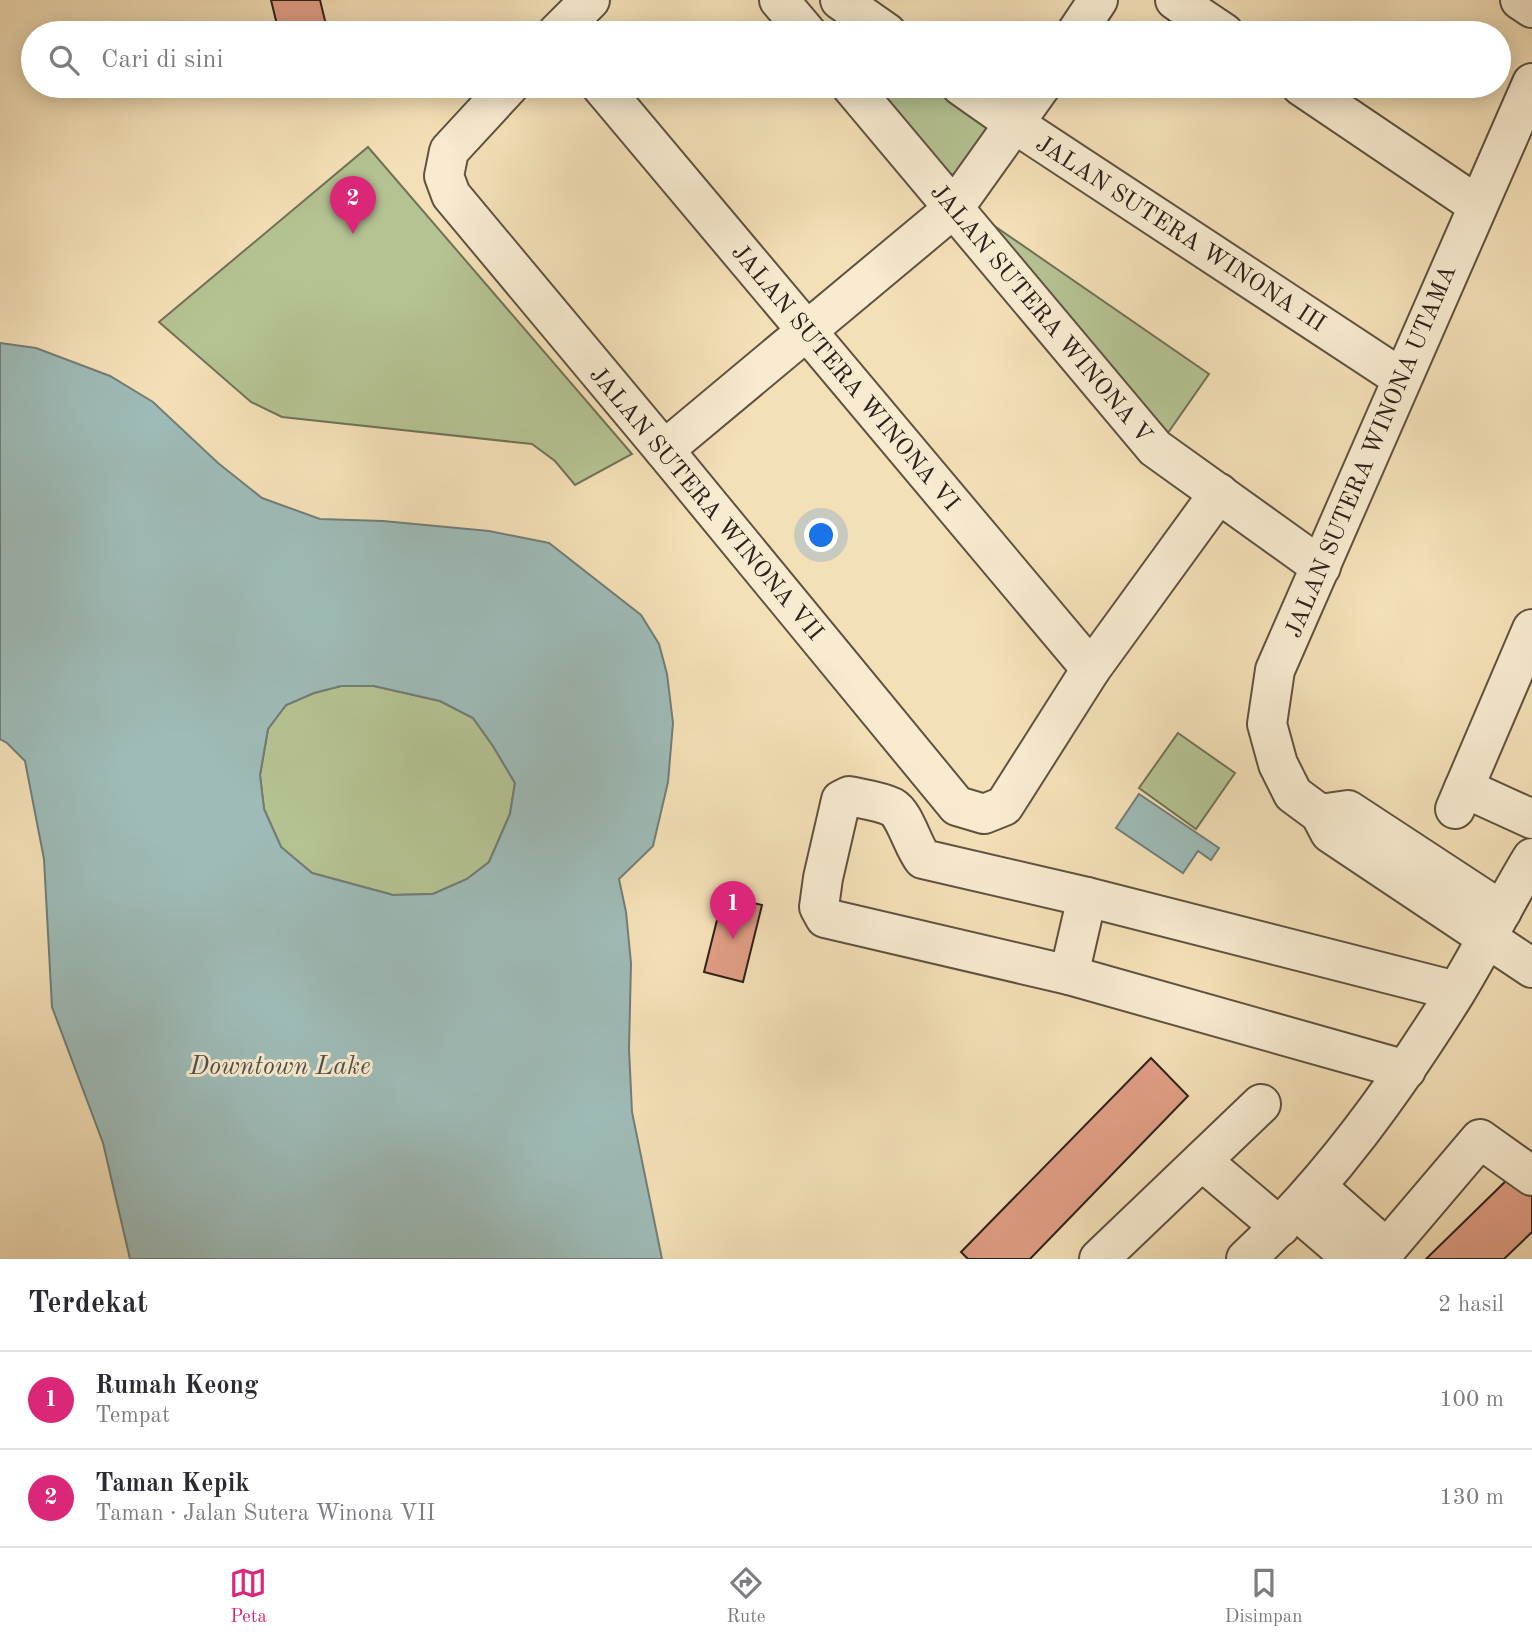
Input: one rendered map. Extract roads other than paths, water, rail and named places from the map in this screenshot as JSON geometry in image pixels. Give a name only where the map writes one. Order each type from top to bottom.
[{"type":"street","points":[[569,21],[590,0]]},
{"type":"street","points":[[779,0],[797,21]]},
{"type":"street","points":[[840,0],[870,21]]},
{"type":"street","points":[[1084,21],[1098,0]]},
{"type":"street","points":[[1175,0],[1206,21]]},
{"type":"street","points":[[1520,0],[1532,8]]},
{"type":"street","name":"JALAN SUTERA WINONA UTAMA","points":[[1532,83],[1275,670],[1267,724],[1278,764],[1293,794],[1320,814],[1348,810],[1514,896],[1532,968]]},
{"type":"street","name":"JALAN SUTERA WINONA VII","points":[[498,98],[449,151],[444,176],[450,195],[957,806],[984,814],[1004,806],[1091,669]]},
{"type":"street","name":"JALAN SUTERA WINONA VI","points":[[611,98],[1091,669]]},
{"type":"street","name":"JALAN SUTERA WINONA V","points":[[862,98],[1155,448],[1321,567]]},
{"type":"street","name":"JALAN SUTERA WINONA III","points":[[978,98],[1401,378]]},
{"type":"street","points":[[664,450],[954,208],[1033,98]]},
{"type":"street","points":[[1319,98],[1477,205]]},
{"type":"street","points":[[1091,669],[1219,493]]},
{"type":"street","points":[[1532,629],[1460,799],[1532,819]]},
{"type":"street","points":[[1406,1070],[1069,975],[825,918],[820,914],[819,907],[841,800],[849,796],[893,808],[899,813],[923,859],[1087,897],[1456,991]]},
{"type":"street","points":[[1246,1259],[1298,1208],[1406,1070],[1514,896]]},
{"type":"street","points":[[1069,975],[1087,897]]},
{"type":"street","points":[[1099,1259],[1261,1104]]},
{"type":"street","points":[[1202,1161],[1298,1208],[1373,1256],[1479,1139],[1532,1176]]},
{"type":"water","name":"Downtown Lake","points":[[0,343],[36,348],[110,376],[153,402],[218,463],[262,498],[320,519],[383,521],[489,531],[549,543],[641,615],[659,644],[667,674],[673,723],[668,782],[653,846],[619,879],[626,912],[631,963],[629,1049],[632,1112],[662,1259],[130,1259],[103,1143],[52,1007],[44,859],[25,761],[0,739]],"holes":[[[341,686],[374,686],[440,701],[473,718],[515,783],[510,814],[489,862],[467,879],[433,894],[393,895],[312,873],[281,847],[264,809],[260,775],[268,729],[286,705],[314,693]]]},
{"type":"water","points":[[1139,794],[1219,848],[1211,860],[1198,851],[1183,873],[1116,828]]},
{"type":"place","name":"Taman Kepik","points":[[353,234]]},
{"type":"place","name":"Rumah Keong","points":[[733,939]]}]
